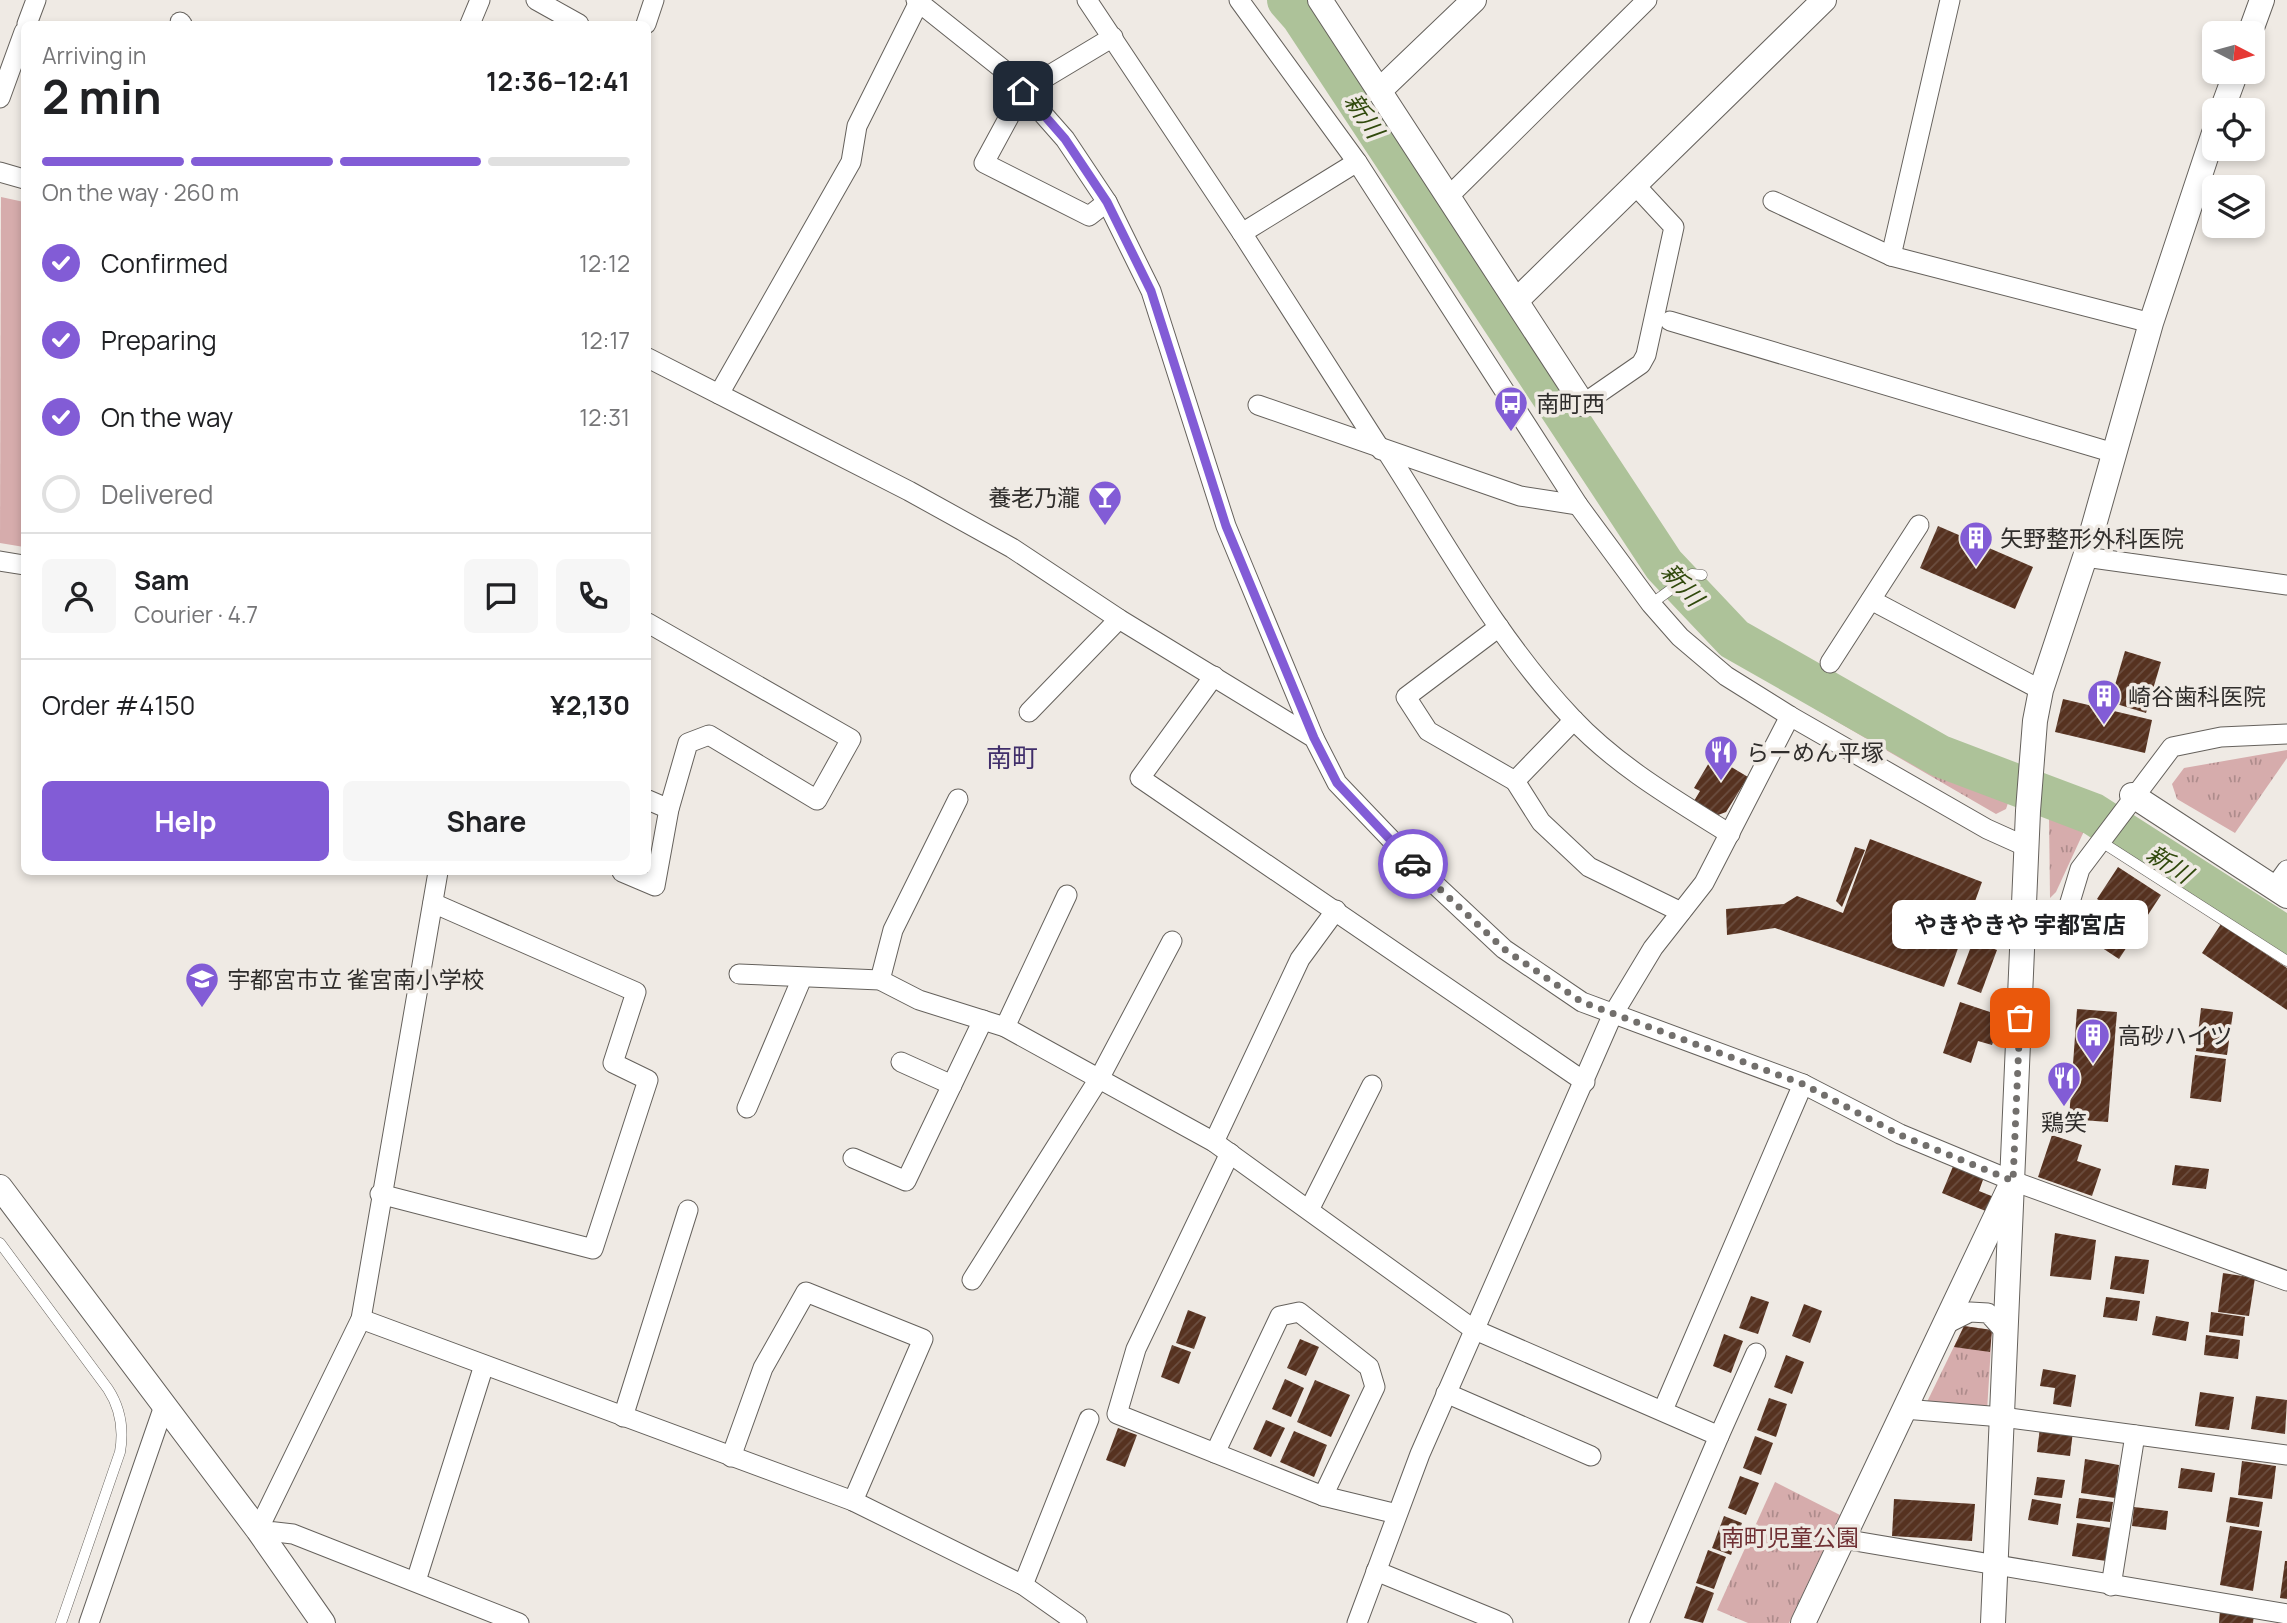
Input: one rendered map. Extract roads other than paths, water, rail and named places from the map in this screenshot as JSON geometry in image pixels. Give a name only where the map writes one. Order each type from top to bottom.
[{"type":"street","points":[[28,21],[36,0]]},
{"type":"street","points":[[471,21],[480,0]]},
{"type":"street","points":[[536,0],[574,21]]},
{"type":"street","points":[[647,21],[654,0]]},
{"type":"street","points":[[1087,0],[1499,627],[1532,673],[1573,720],[1640,778],[1730,834]]},
{"type":"street","points":[[1239,0],[1357,162],[1578,505],[1651,604],[1680,637],[1726,676],[1790,716],[1987,829],[2027,847]]},
{"type":"street","points":[[1320,0],[1583,404],[1641,365],[1646,355],[1674,227],[1635,185]]},
{"type":"street","points":[[1378,92],[1474,0]]},
{"type":"street","points":[[1447,198],[1647,0]]},
{"type":"street","points":[[1517,300],[1824,0]]},
{"type":"street","points":[[1891,256],[1950,0]]},
{"type":"street","points":[[2254,21],[2262,0]]},
{"type":"street","points":[[719,394],[851,162],[857,126],[917,1],[1005,71],[1065,139],[1107,202],[1151,291],[1226,526],[1314,738],[1337,783],[1426,876],[1504,949],[1582,1002],[1612,1016],[1803,1084],[1900,1135],[2013,1181],[2287,1281]]},
{"type":"street","points":[[1107,202],[1089,216],[984,163],[1023,91],[1113,37]]},
{"type":"street","points":[[0,97],[21,40]]},
{"type":"street","points":[[1993,1623],[2030,768],[2041,690],[2085,558],[2151,323],[2205,161]]},
{"type":"street","points":[[1242,233],[1357,162]]},
{"type":"street","points":[[0,172],[21,177]]},
{"type":"street","points":[[1773,201],[1891,256],[2151,323]]},
{"type":"street","points":[[1670,321],[2114,453]]},
{"type":"street","points":[[651,360],[909,491],[989,536],[1314,738]]},
{"type":"street","points":[[1258,405],[1384,451],[1520,496],[1578,505]]},
{"type":"street","points":[[1830,663],[1919,525]]},
{"type":"street","points":[[2085,558],[2287,585]]},
{"type":"street","points":[[0,561],[21,564]]},
{"type":"street","points":[[1871,600],[2041,690]]},
{"type":"street","points":[[1029,712],[1119,619]]},
{"type":"street","points":[[629,875],[655,886],[669,808],[688,743],[709,735],[817,800],[851,739],[651,625]]},
{"type":"street","points":[[1499,627],[1406,697],[1428,732],[1515,781],[1541,822],[1589,867],[1681,912]]},
{"type":"street","points":[[1214,676],[1140,778],[1585,1082]]},
{"type":"street","points":[[1357,1623],[1446,1393],[1612,1016],[1653,948],[1704,883],[1790,716]]},
{"type":"street","points":[[1515,781],[1573,720]]},
{"type":"street","points":[[2024,937],[2055,934],[2063,922],[2080,869],[2132,795],[2172,747],[2221,737],[2287,734]]},
{"type":"street","points":[[2132,795],[2283,885]]},
{"type":"street","points":[[880,980],[893,930],[958,799]]},
{"type":"street","points":[[651,801],[669,808]]},
{"type":"street","points":[[258,1530],[361,1319],[380,1194],[438,875]]},
{"type":"street","points":[[1005,1027],[1067,895]]},
{"type":"street","points":[[380,1194],[593,1249],[648,1080],[613,1063],[636,992],[433,903]]},
{"type":"street","points":[[1336,910],[1300,959],[1136,1349],[1117,1414],[1323,1496],[1397,1514]]},
{"type":"street","points":[[972,1280],[1100,1077],[1172,941]]},
{"type":"street","points":[[739,974],[880,980],[919,1000],[1005,1027],[1100,1077],[1222,1147],[1473,1329],[1719,1436]]},
{"type":"street","points":[[747,1108],[802,978]]},
{"type":"street","points":[[853,1158],[906,1181],[983,1020]]},
{"type":"street","points":[[901,1062],[952,1085]]},
{"type":"street","points":[[1663,1410],[1803,1084]]},
{"type":"street","points":[[1309,1210],[1372,1085]]},
{"type":"street","points":[[1803,1623],[2013,1181]]},
{"type":"street","points":[[0,1187],[258,1530],[323,1623]]},
{"type":"street","points":[[622,1417],[688,1210]]},
{"type":"street","points":[[731,1457],[763,1368],[806,1292],[923,1339],[853,1501]]},
{"type":"street","points":[[1215,1453],[1280,1316],[1298,1312],[1369,1367],[1375,1387],[1323,1496]]},
{"type":"street","points":[[1944,1325],[1970,1312],[1988,1313],[2006,1333]]},
{"type":"street","points":[[361,1319],[853,1501],[1023,1585],[1077,1623]]},
{"type":"street","points":[[1639,1623],[1756,1353]]},
{"type":"street","points":[[416,1581],[484,1365]]},
{"type":"street","points":[[1446,1393],[1591,1456]]},
{"type":"street","points":[[89,1623],[164,1406]]},
{"type":"street","points":[[1904,1409],[2002,1417],[2287,1455]]},
{"type":"street","points":[[1023,1585],[1089,1419]]},
{"type":"street","points":[[2111,1586],[2135,1435]]},
{"type":"street","points":[[258,1530],[293,1534],[519,1623]]},
{"type":"street","points":[[1843,1539],[2111,1586],[2264,1617],[2287,1614]]},
{"type":"street","points":[[1376,1571],[1503,1623]]},
{"type":"lane","points":[[1651,604],[1697,574]]},
{"type":"lane","points":[[2102,837],[2287,961]]},
{"type":"lane","points":[[0,1243],[108,1389],[116,1401],[121,1418],[123,1436],[120,1452],[61,1623]]},
{"type":"waterway","name":"新川","points":[[1288,0],[1302,16],[1664,565],[1734,639],[1940,756],[2093,814],[2287,938]]},
{"type":"place","name":"南町西","points":[[1511,433]]},
{"type":"place","name":"養老乃瀧","points":[[1105,527]]},
{"type":"place","name":"矢野整形外科医院","points":[[1976,568]]},
{"type":"place","name":"崎谷歯科医院","points":[[2104,726]]},
{"type":"place","name":"らーめん平塚","points":[[1721,782]]},
{"type":"place","name":"宇都宮市立 雀宮南小学校","points":[[202,1009]]},
{"type":"place","name":"やきやきや 宇都宮店","points":[[2020,1018]]},
{"type":"place","name":"高砂ハイツ","points":[[2093,1065]]},
{"type":"place","name":"鶏笑","points":[[2064,1108]]},
{"type":"district","name":"南町","points":[[1012,757]]},
{"type":"park label","name":"南町児童公園","points":[[1790,1537]]}]
